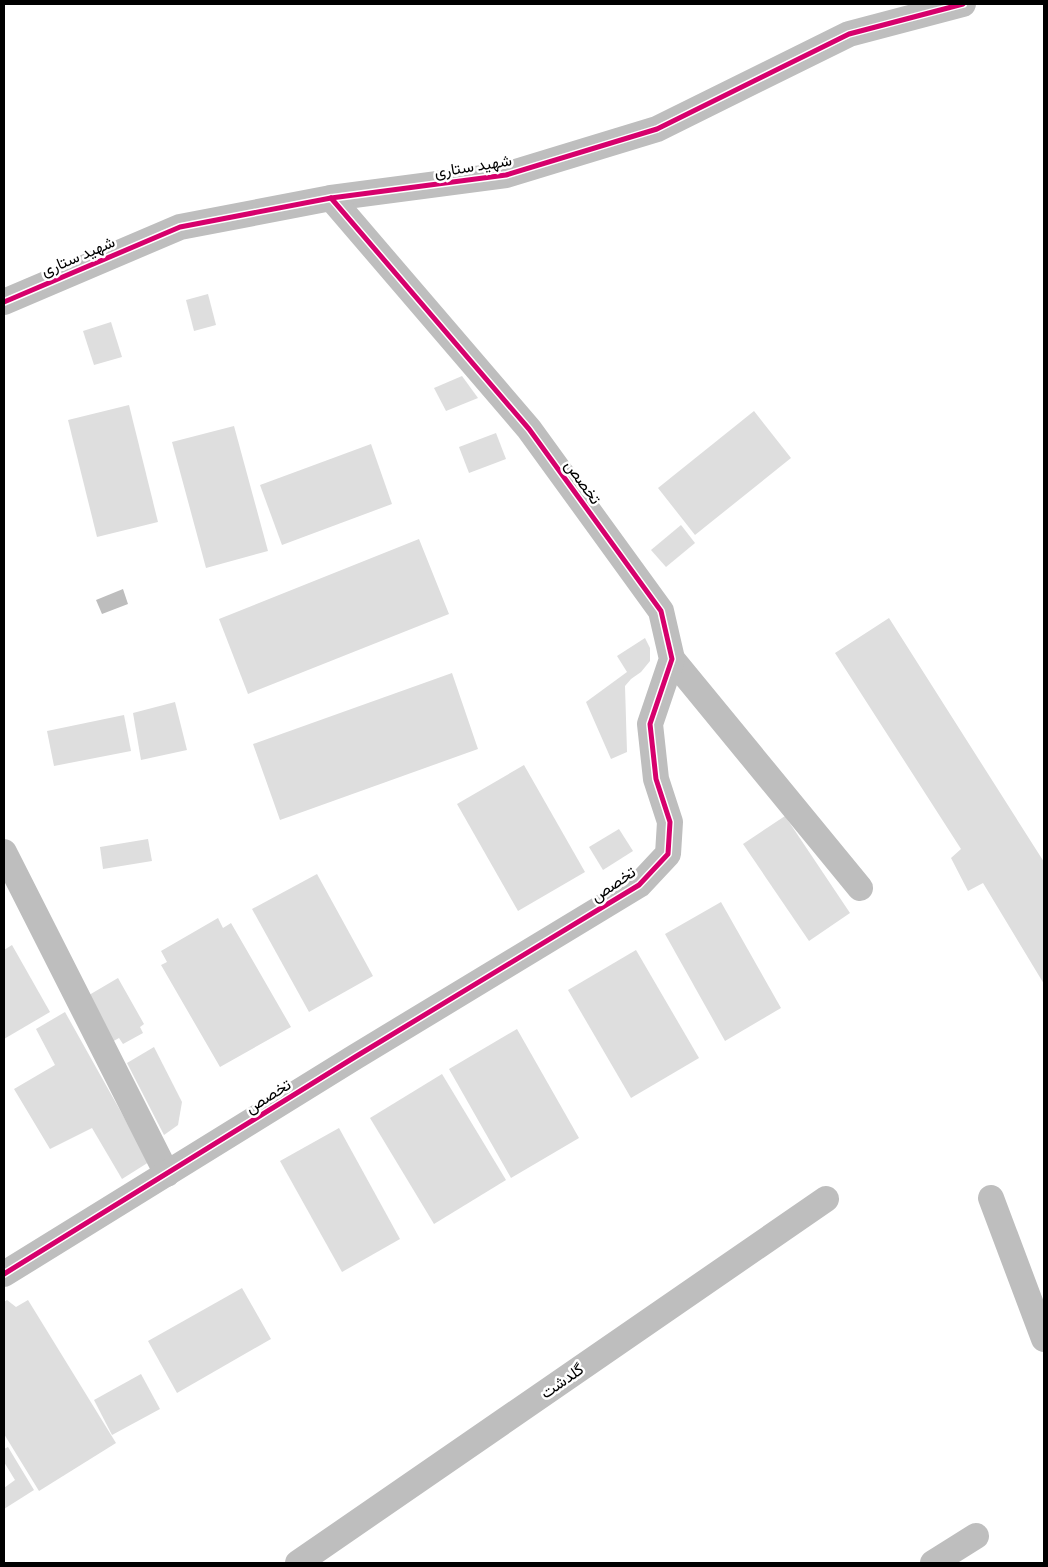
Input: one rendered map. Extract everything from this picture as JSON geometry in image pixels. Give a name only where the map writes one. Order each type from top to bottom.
[{"type":"street","name":"شهید ستاری","points":[[4,302],[180,227],[331,198],[506,175],[656,129],[850,34],[963,4]]},
{"type":"street","name":"تخصص","points":[[4,1274],[354,1057],[639,884],[668,854],[670,822],[656,779],[650,724],[672,659],[661,611],[529,430],[331,198]]},
{"type":"street","points":[[672,659],[860,888]]},
{"type":"street","points":[[4,852],[167,1174]]},
{"type":"street","points":[[991,1198],[1044,1339]]},
{"type":"street","name":"گلدشت","points":[[298,1563],[826,1199]]},
{"type":"street","points":[[933,1563],[976,1536]]},
{"type":"shaded area","points":[[123,589],[128,604],[102,614],[96,600]]},
{"type":"building","points":[[208,294],[216,325],[194,331],[186,300]]},
{"type":"building","points":[[111,322],[122,357],[94,365],[83,331]]},
{"type":"building","points":[[462,376],[478,398],[446,411],[434,388]]},
{"type":"building","points":[[129,405],[158,522],[97,537],[68,420]]},
{"type":"building","points":[[754,411],[791,458],[695,535],[658,488]]},
{"type":"building","points":[[234,426],[268,551],[206,568],[172,442]]},
{"type":"building","points":[[496,433],[506,459],[469,473],[459,447]]},
{"type":"building","points":[[371,444],[392,504],[282,545],[260,485]]},
{"type":"building","points":[[681,525],[695,543],[666,567],[651,550]]},
{"type":"building","points":[[419,539],[449,614],[248,694],[219,619]]},
{"type":"building","points":[[889,618],[1044,862],[1044,984],[983,883],[968,891],[951,858],[961,849],[835,653]]},
{"type":"building","points":[[645,638],[650,648],[650,661],[625,686],[627,752],[611,759],[586,702],[627,672],[617,656]]},
{"type":"building","points":[[452,673],[478,749],[280,820],[253,744]]},
{"type":"building","points":[[175,702],[187,750],[141,760],[133,713]]},
{"type":"building","points":[[124,715],[131,751],[54,766],[47,731]]},
{"type":"building","points":[[524,765],[585,872],[518,911],[457,804]]},
{"type":"building","points":[[785,816],[850,913],[809,941],[743,844]]},
{"type":"building","points":[[619,829],[633,851],[603,870],[589,847]]},
{"type":"building","points":[[148,839],[152,861],[103,869],[100,847]]},
{"type":"building","points":[[317,874],[373,976],[309,1012],[252,909]]},
{"type":"building","points":[[721,902],[781,1008],[725,1041],[665,934]]},
{"type":"building","points":[[218,918],[223,928],[231,923],[291,1027],[220,1067],[161,965],[167,962],[161,951]]},
{"type":"building","points":[[12,945],[50,1012],[4,1039],[4,950]]},
{"type":"building","points":[[636,950],[699,1058],[631,1098],[568,990]]},
{"type":"building","points":[[118,978],[144,1024],[140,1027],[143,1033],[123,1044],[119,1038],[110,1043],[84,998]]},
{"type":"building","points":[[65,1012],[149,1162],[122,1179],[92,1128],[50,1149],[14,1089],[55,1065],[36,1029]]},
{"type":"building","points":[[517,1029],[579,1138],[511,1178],[449,1069]]},
{"type":"building","points":[[154,1047],[182,1102],[178,1125],[164,1135],[127,1063]]},
{"type":"building","points":[[442,1074],[506,1180],[434,1224],[370,1118]]},
{"type":"building","points":[[339,1128],[400,1239],[342,1272],[280,1161]]},
{"type":"building","points":[[242,1288],[271,1339],[177,1393],[148,1341]]},
{"type":"building","points":[[7,1300],[16,1307],[28,1300],[116,1443],[39,1491],[4,1434],[4,1302]]},
{"type":"building","points":[[141,1374],[160,1409],[112,1435],[94,1400]]},
{"type":"building","points":[[8,1447],[34,1490],[4,1509],[4,1488],[15,1480],[4,1462],[4,1449]]},
{"type":"cycle path","points":[[4,302],[180,227],[331,198],[506,175],[657,129],[849,34],[963,4]]},
{"type":"cycle path","points":[[4,1274],[355,1057],[639,885],[668,854],[670,822],[656,779],[650,724],[672,659],[661,611],[529,429],[331,198]]}]
